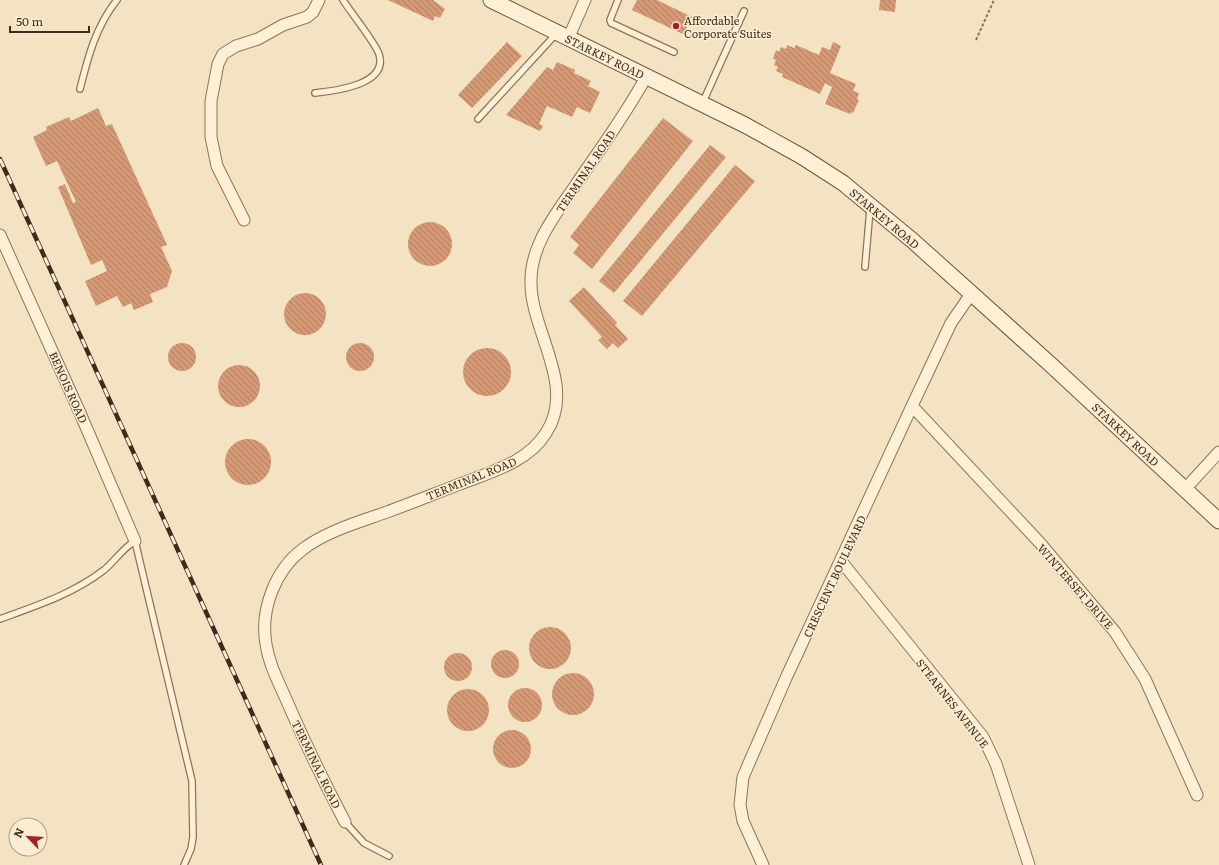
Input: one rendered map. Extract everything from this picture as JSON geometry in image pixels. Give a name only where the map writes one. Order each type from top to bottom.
[{"type":"main road","name":"STARKEY ROAD","points":[[490,0],[745,125],[813,163],[871,204],[972,294],[1219,521]]},
{"type":"street","points":[[244,220],[217,166],[211,137],[211,101],[218,64],[223,54],[236,46],[258,39],[283,24],[306,17],[313,12],[319,0]]},
{"type":"street","points":[[563,36],[584,0]]},
{"type":"street","name":"TERMINAL ROAD","points":[[345,822],[317,768],[269,660],[265,635],[265,618],[274,585],[291,560],[312,543],[343,528],[522,458],[540,441],[554,418],[556,387],[554,371],[534,308],[530,284],[535,255],[546,230],[634,100],[646,77]]},
{"type":"street","name":"BENOIS ROAD","points":[[0,235],[80,413],[135,541]]},
{"type":"street","name":"CRESCENT BOULEVARD","points":[[763,865],[743,821],[740,804],[743,777],[786,678],[951,323],[972,294]]},
{"type":"street","name":"WINTERSET DRIVE","points":[[912,406],[1040,543],[1116,632],[1145,679],[1197,795]]},
{"type":"street","points":[[1185,489],[1219,452]]},
{"type":"street","name":"STEARNES AVENUE","points":[[841,561],[983,737],[996,764],[1029,865]]},
{"type":"lane","points":[[80,89],[89,52],[100,27],[116,0]]},
{"type":"lane","points":[[315,93],[346,89],[358,85],[371,77],[379,66],[378,53],[343,0]]},
{"type":"lane","points":[[618,0],[610,20],[611,23],[674,52]]},
{"type":"lane","points":[[702,104],[744,11]]},
{"type":"lane","points":[[478,119],[563,36]]},
{"type":"lane","points":[[865,266],[871,204]]},
{"type":"lane","points":[[0,619],[59,597],[73,589],[105,569],[124,547],[135,541],[192,781],[193,837],[191,849],[184,865]]},
{"type":"lane","points":[[345,822],[364,843],[389,856]]},
{"type":"path","points":[[976,40],[994,0]]},
{"type":"building","points":[[388,0],[433,0],[445,9],[440,18],[435,16],[433,21]]},
{"type":"building","name":"Affordable Corporate Suites","points":[[637,0],[657,0],[692,17],[683,34],[632,10]]},
{"type":"building","points":[[880,0],[896,0],[895,12],[879,10]]},
{"type":"building","points":[[507,42],[522,56],[472,108],[458,95]]},
{"type":"building","points":[[833,42],[841,46],[830,73],[856,84],[853,91],[859,93],[857,99],[859,100],[853,113],[851,112],[850,114],[825,104],[832,87],[825,83],[820,94],[782,77],[783,74],[776,71],[778,67],[774,65],[776,60],[773,59],[776,50],[779,52],[781,47],[786,49],[787,45],[794,48],[796,45],[819,55],[822,47],[830,50]]},
{"type":"building","points":[[557,62],[575,70],[574,73],[591,81],[588,86],[600,92],[590,113],[577,107],[572,117],[547,106],[539,124],[543,126],[540,131],[506,115],[547,67],[553,70]]},
{"type":"building","points":[[98,108],[106,126],[112,124],[167,245],[161,247],[172,271],[167,287],[150,294],[153,302],[134,310],[131,303],[123,307],[117,296],[96,306],[85,281],[107,271],[102,260],[91,265],[58,187],[65,184],[73,203],[76,202],[57,161],[46,166],[33,137],[47,130],[46,127],[69,117],[71,121]]},
{"type":"building","points":[[663,118],[693,141],[592,269],[573,253],[579,245],[570,237]]},
{"type":"building","points":[[710,145],[726,157],[614,293],[599,281]]},
{"type":"building","points":[[735,165],[755,181],[642,316],[623,301]]},
{"type":"building","points":[[430,222],[442,226],[448,232],[452,244],[448,256],[442,262],[430,266],[418,262],[412,256],[408,244],[412,232],[418,226]]},
{"type":"building","points":[[584,287],[617,323],[615,325],[628,339],[618,348],[613,343],[607,349],[598,340],[602,337],[569,301]]},
{"type":"building","points":[[305,293],[320,299],[326,314],[320,329],[305,335],[290,329],[284,314],[290,299]]},
{"type":"building","points":[[182,343],[192,347],[196,357],[192,367],[182,371],[172,367],[168,357],[172,347]]},
{"type":"building","points":[[360,343],[370,347],[374,357],[370,367],[360,371],[350,367],[346,357],[350,347]]},
{"type":"building","points":[[487,348],[496,350],[504,355],[509,363],[511,372],[509,381],[504,389],[496,394],[487,396],[478,394],[470,389],[465,381],[463,372],[465,363],[470,355],[478,350]]},
{"type":"building","points":[[239,365],[254,371],[260,386],[254,401],[239,407],[224,401],[218,386],[224,371]]},
{"type":"building","points":[[248,439],[261,443],[267,449],[271,462],[267,475],[261,481],[248,485],[235,481],[229,475],[225,462],[229,449],[235,443]]},
{"type":"building","points":[[550,627],[565,633],[571,648],[565,663],[550,669],[535,663],[529,648],[535,633]]},
{"type":"building","points":[[505,650],[515,654],[519,664],[515,674],[505,678],[495,674],[491,664],[495,654]]},
{"type":"building","points":[[458,653],[468,657],[472,667],[468,677],[458,681],[448,677],[444,667],[448,657]]},
{"type":"building","points":[[573,673],[588,679],[594,694],[588,709],[573,715],[558,709],[552,694],[558,679]]},
{"type":"building","points":[[522,688],[528,688],[537,693],[541,699],[541,711],[537,717],[528,722],[522,722],[513,717],[508,708],[508,702],[513,693]]},
{"type":"building","points":[[468,689],[483,695],[489,710],[483,725],[468,731],[453,725],[447,710],[453,695]]},
{"type":"building","points":[[512,730],[522,733],[528,739],[531,749],[528,759],[522,765],[512,768],[502,765],[496,759],[493,749],[496,739],[502,733]]},
{"type":"railway","points":[[0,159],[321,865]]},
{"type":"place","name":"Affordable Corporate Suites","points":[[676,26]]}]
